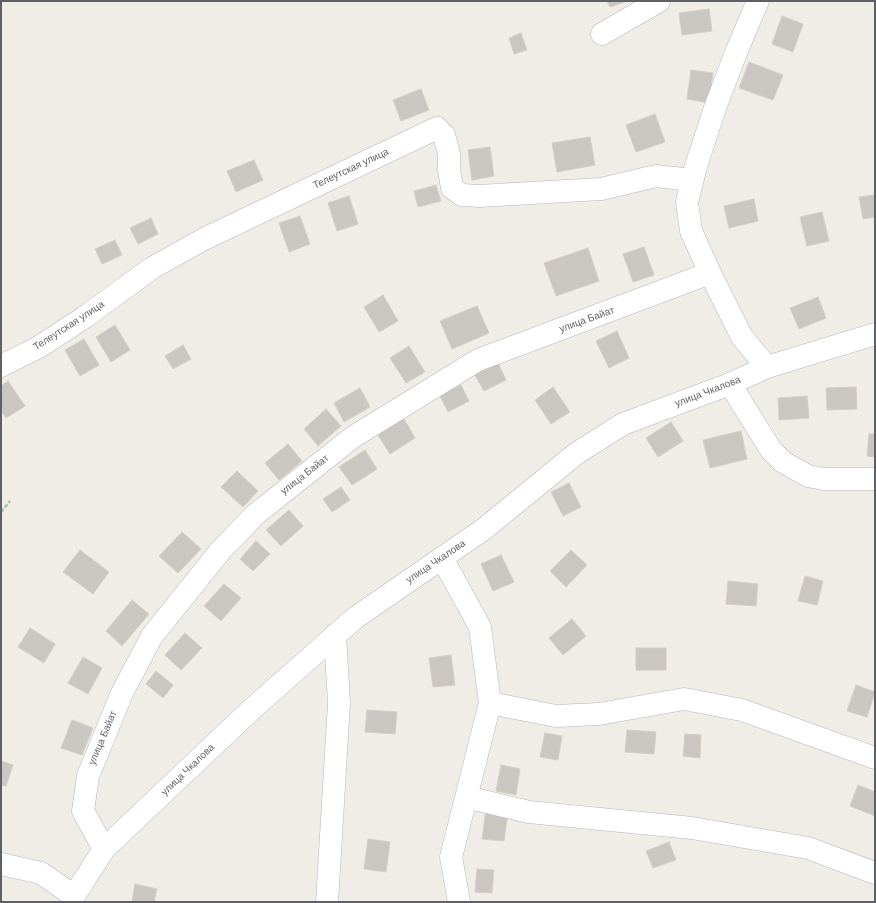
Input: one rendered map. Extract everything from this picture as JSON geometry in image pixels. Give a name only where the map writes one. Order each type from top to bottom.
[{"type":"street","points":[[602,34],[659,1]]},
{"type":"street","points":[[752,4],[692,180],[687,202],[691,231],[710,273],[742,337],[767,367]]},
{"type":"street","name":"Телеутская улица","points":[[1,366],[39,347],[85,317],[152,268],[204,240],[437,128],[444,135],[449,154],[449,170],[452,188],[462,195],[479,196],[601,189],[656,176],[692,180]]},
{"type":"street","name":"улица Байат","points":[[104,849],[83,811],[88,776],[122,693],[152,636],[221,550],[256,514],[353,437],[478,360],[710,273]]},
{"type":"street","name":"улица Чкалова","points":[[73,899],[104,849],[252,709],[335,635],[355,618],[484,529],[577,453],[623,424],[730,384],[767,367],[875,334]]},
{"type":"street","points":[[730,384],[771,450],[783,462],[808,476],[824,479],[875,479]]},
{"type":"street","points":[[442,558],[480,627],[490,702],[451,857],[459,902]]},
{"type":"street","points":[[327,902],[339,703],[335,635]]},
{"type":"street","points":[[490,702],[556,716],[599,714],[684,699],[742,710],[875,758]]},
{"type":"street","points":[[466,797],[529,812],[692,828],[808,848],[875,873]]},
{"type":"street","points":[[1,864],[41,873],[73,899]]},
{"type":"path","points":[[1,512],[10,502]]},
{"type":"building","points":[[607,1],[628,1],[610,7]]},
{"type":"building","points":[[709,9],[712,31],[682,35],[679,13]]},
{"type":"building","points":[[782,16],[803,24],[793,52],[772,44]]},
{"type":"building","points":[[521,33],[527,50],[514,54],[509,38]]},
{"type":"building","points":[[749,62],[783,75],[773,100],[739,88]]},
{"type":"building","points":[[691,70],[713,73],[709,103],[687,99]]},
{"type":"building","points":[[421,89],[429,110],[401,121],[393,100]]},
{"type":"building","points":[[655,114],[665,142],[636,152],[626,125]]},
{"type":"building","points":[[590,137],[595,165],[557,172],[552,143]]},
{"type":"building","points":[[490,147],[494,176],[472,180],[468,150]]},
{"type":"building","points":[[254,160],[263,180],[236,192],[227,171]]},
{"type":"building","points":[[436,185],[441,201],[418,207],[414,191]]},
{"type":"building","points":[[875,195],[875,217],[863,219],[859,197]]},
{"type":"building","points":[[349,196],[358,224],[337,231],[328,203]]},
{"type":"building","points":[[754,199],[758,221],[729,228],[724,206]]},
{"type":"building","points":[[822,212],[829,241],[807,246],[800,217]]},
{"type":"building","points":[[300,216],[310,244],[289,252],[279,223]]},
{"type":"building","points":[[151,218],[158,234],[138,244],[130,228]]},
{"type":"building","points":[[115,240],[122,255],[102,264],[95,249]]},
{"type":"building","points":[[644,247],[654,275],[633,282],[623,254]]},
{"type":"building","points":[[588,248],[599,281],[556,296],[544,263]]},
{"type":"building","points":[[383,295],[398,321],[379,332],[364,307]]},
{"type":"building","points":[[818,297],[826,318],[799,329],[790,308]]},
{"type":"building","points":[[477,306],[489,333],[452,349],[440,321]]},
{"type":"building","points":[[115,325],[130,350],[111,362],[96,337]]},
{"type":"building","points":[[617,331],[629,358],[609,368],[596,341]]},
{"type":"building","points":[[84,339],[99,365],[80,376],[65,350]]},
{"type":"building","points":[[183,345],[191,359],[173,369],[165,356]]},
{"type":"building","points":[[409,346],[425,372],[406,383],[390,358]]},
{"type":"building","points":[[498,363],[506,380],[484,391],[475,375]]},
{"type":"building","points":[[8,381],[25,406],[6,418],[1,410],[1,386]]},
{"type":"building","points":[[461,385],[469,401],[448,412],[440,396]]},
{"type":"building","points":[[553,387],[570,412],[551,424],[535,400]]},
{"type":"building","points":[[856,387],[857,409],[827,410],[826,388]]},
{"type":"building","points":[[360,388],[370,407],[344,422],[334,403]]},
{"type":"building","points":[[807,396],[809,418],[779,420],[778,398]]},
{"type":"building","points":[[326,409],[341,426],[318,446],[304,429]]},
{"type":"building","points":[[404,419],[415,438],[390,454],[378,435]]},
{"type":"building","points":[[671,422],[683,441],[658,457],[646,438]]},
{"type":"building","points":[[741,431],[747,459],[710,468],[703,440]]},
{"type":"building","points":[[869,434],[875,434],[875,457],[867,456]]},
{"type":"building","points":[[288,444],[302,461],[279,480],[265,463]]},
{"type":"building","points":[[365,450],[377,469],[352,485],[339,467]]},
{"type":"building","points":[[237,471],[258,491],[243,507],[221,487]]},
{"type":"building","points":[[569,483],[581,507],[563,516],[551,492]]},
{"type":"building","points":[[341,487],[350,500],[332,512],[323,499]]},
{"type":"building","points":[[289,510],[303,526],[281,546],[266,530]]},
{"type":"building","points":[[182,532],[201,549],[178,573],[159,556]]},
{"type":"building","points":[[256,541],[270,554],[253,571],[240,559]]},
{"type":"building","points":[[80,550],[109,572],[93,594],[63,572]]},
{"type":"building","points":[[571,550],[587,565],[566,587],[550,571]]},
{"type":"building","points":[[501,555],[514,582],[493,591],[481,564]]},
{"type":"building","points":[[805,576],[823,581],[817,605],[798,601]]},
{"type":"building","points":[[728,581],[758,584],[756,606],[726,604]]},
{"type":"building","points":[[224,584],[241,598],[221,621],[204,606]]},
{"type":"building","points":[[132,600],[149,614],[122,646],[106,631]]},
{"type":"building","points":[[572,619],[586,636],[563,655],[549,638]]},
{"type":"building","points":[[30,628],[55,644],[44,663],[18,647]]},
{"type":"building","points":[[185,633],[202,648],[181,670],[165,655]]},
{"type":"building","points":[[636,648],[666,648],[666,670],[636,670]]},
{"type":"building","points":[[451,655],[455,685],[433,687],[429,658]]},
{"type":"building","points":[[83,657],[102,668],[88,694],[68,683]]},
{"type":"building","points":[[156,671],[173,685],[163,698],[146,684]]},
{"type":"building","points":[[856,685],[875,692],[867,717],[847,711]]},
{"type":"building","points":[[367,710],[397,712],[395,734],[365,732]]},
{"type":"building","points":[[72,720],[93,728],[82,755],[61,748]]},
{"type":"building","points":[[627,730],[656,732],[654,754],[625,752]]},
{"type":"building","points":[[545,733],[562,736],[558,760],[540,757]]},
{"type":"building","points":[[685,734],[701,735],[700,758],[683,756]]},
{"type":"building","points":[[1,761],[13,765],[6,786],[1,785]]},
{"type":"building","points":[[501,765],[520,769],[516,795],[496,791]]},
{"type":"building","points":[[858,785],[875,792],[875,816],[850,806]]},
{"type":"building","points":[[486,809],[508,812],[504,841],[482,839]]},
{"type":"building","points":[[368,839],[390,842],[386,872],[364,869]]},
{"type":"building","points":[[669,842],[676,860],[653,868],[646,851]]},
{"type":"building","points":[[477,869],[494,870],[492,893],[475,892]]},
{"type":"building","points":[[135,884],[157,889],[154,902],[132,902]]}]
